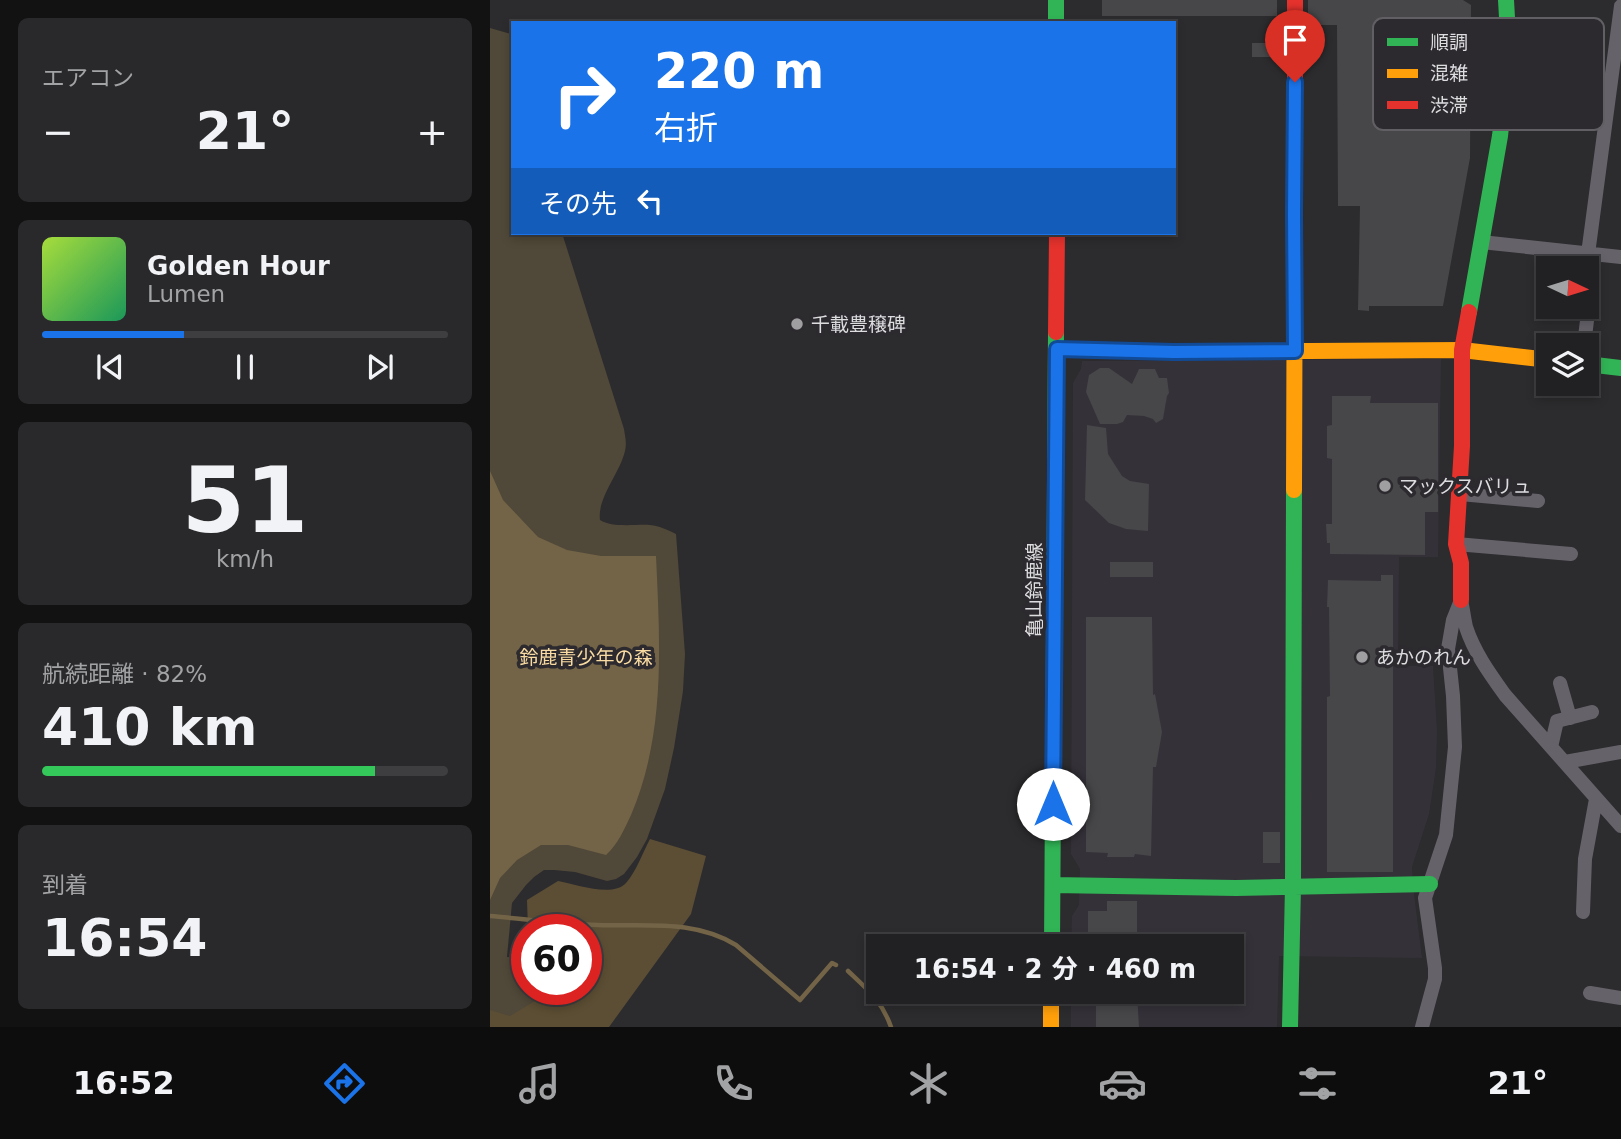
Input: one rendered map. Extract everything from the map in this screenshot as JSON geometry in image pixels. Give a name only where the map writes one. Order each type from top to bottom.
[{"type":"street","points":[[1056,0],[1056,21]]},
{"type":"street","points":[[1290,1027],[1293,886],[1295,0]]},
{"type":"street","points":[[1506,0],[1507,18]]},
{"type":"street","points":[[1585,333],[1621,6]]},
{"type":"street","points":[[1501,130],[1462,350],[1462,446],[1456,544],[1461,564],[1461,600],[1467,628],[1480,657],[1505,695],[1621,826]]},
{"type":"street","name":"亀山鈴鹿線","points":[[1052,934],[1056,235]]},
{"type":"street","points":[[1481,242],[1621,257]]},
{"type":"street","points":[[1057,349],[1174,352],[1462,350],[1536,359]]},
{"type":"street","points":[[1599,365],[1621,368]]},
{"type":"street","points":[[1460,494],[1538,500]]},
{"type":"street","points":[[1456,544],[1571,554]]},
{"type":"street","points":[[1422,1027],[1435,968],[1425,898],[1446,835],[1455,747],[1448,649],[1453,620],[1461,600]]},
{"type":"street","points":[[1560,683],[1570,718]]},
{"type":"street","points":[[1551,747],[1558,721],[1592,712]]},
{"type":"street","points":[[1565,762],[1621,752]]},
{"type":"street","points":[[1583,912],[1585,859],[1596,799]]},
{"type":"street","points":[[1053,885],[1195,888],[1430,884]]},
{"type":"street","points":[[1590,993],[1621,998]]},
{"type":"street","points":[[1051,1004],[1051,1027]]},
{"type":"shaded area","points":[[1441,359],[1438,557],[1399,557],[1398,666],[1433,666],[1437,731],[1436,768],[1429,814],[1412,867],[1422,958],[1279,956],[1277,1027],[1071,1027],[1071,1004],[1244,1004],[1244,934],[1071,934],[1072,916],[1079,905],[1080,869],[1071,854],[1073,383],[1081,369],[1082,361]]},
{"type":"shaded area","points":[[490,471],[503,500],[538,537],[567,550],[601,556],[656,556],[659,655],[650,752],[631,815],[617,841],[606,855],[568,845],[541,845],[517,860],[500,878],[490,900]]},
{"type":"shaded area","points":[[650,839],[706,856],[691,914],[609,1027],[490,1027],[490,1010],[510,1016],[528,1005],[602,1005],[602,914],[527,914],[527,900],[558,881],[603,890],[620,887],[633,873]]},
{"type":"green space","name":"鈴鹿青少年の森","points":[[490,28],[511,34],[511,235],[563,235],[624,429],[625,451],[605,494],[600,520],[617,525],[654,526],[676,534],[685,654],[683,691],[665,789],[647,839],[624,874],[616,879],[607,881],[575,872],[544,870],[526,885],[512,903],[507,957],[511,957],[511,1005],[602,1005],[602,962],[610,962],[607,1011],[490,1027]]},
{"type":"building","points":[[1102,0],[1277,0],[1277,16],[1102,16]]},
{"type":"building","points":[[1308,0],[1463,0],[1471,5],[1471,18],[1373,18],[1373,130],[1470,130],[1470,158],[1443,306],[1369,306],[1369,311],[1358,310],[1360,206],[1338,206],[1337,25],[1308,25]]},
{"type":"building","points":[[1252,43],[1271,43],[1270,57],[1252,57]]},
{"type":"building","points":[[1100,368],[1109,368],[1132,384],[1139,369],[1155,369],[1159,378],[1167,378],[1169,393],[1163,419],[1156,423],[1144,416],[1127,415],[1123,422],[1117,424],[1100,424],[1086,392],[1089,375]]},
{"type":"building","name":"マックスバリュ","points":[[1332,396],[1371,396],[1370,403],[1438,403],[1438,512],[1425,512],[1425,555],[1330,554],[1326,524],[1332,524],[1332,459],[1327,458],[1327,426],[1332,425]]},
{"type":"building","points":[[1087,425],[1106,428],[1108,454],[1122,476],[1130,481],[1149,484],[1148,531],[1126,529],[1109,523],[1085,500]]},
{"type":"building","points":[[1110,562],[1153,562],[1153,577],[1110,577]]},
{"type":"building","points":[[1381,575],[1393,575],[1393,872],[1327,872],[1327,697],[1330,696],[1328,580],[1381,581]]},
{"type":"building","points":[[1086,617],[1152,617],[1153,695],[1155,694],[1162,732],[1156,767],[1153,767],[1151,856],[1135,854],[1134,857],[1107,857],[1108,853],[1086,852]]},
{"type":"building","points":[[1263,832],[1280,832],[1280,863],[1263,863]]},
{"type":"building","points":[[1107,901],[1137,901],[1137,934],[1088,934],[1088,911],[1107,911]]},
{"type":"building","points":[[1096,1004],[1138,1004],[1139,1027],[1096,1027]]},
{"type":"waterway","points":[[490,916],[584,924],[669,926],[703,931],[736,945],[800,1000],[832,963],[836,965]]},
{"type":"waterway","points":[[848,971],[879,1003],[891,1027]]},
{"type":"traffic: fast","points":[[1056,0],[1056,21]]},
{"type":"traffic: fast","points":[[1506,0],[1507,18]]},
{"type":"traffic: fast","points":[[1469,312],[1501,130]]},
{"type":"traffic: fast","points":[[1052,934],[1056,332]]},
{"type":"traffic: fast","points":[[1599,365],[1621,368]]},
{"type":"traffic: fast","points":[[1290,1027],[1294,490]]},
{"type":"traffic: fast","points":[[1053,885],[1236,888],[1430,884]]},
{"type":"traffic: slow","points":[[1294,490],[1295,188]]},
{"type":"traffic: slow","points":[[1057,349],[1174,352],[1462,350],[1536,359]]},
{"type":"traffic: slow","points":[[1051,1004],[1051,1027]]},
{"type":"traffic: jam","points":[[1295,0],[1295,188]]},
{"type":"traffic: jam","points":[[1056,332],[1057,235]]},
{"type":"traffic: jam","points":[[1461,600],[1461,563],[1456,544],[1462,446],[1462,350],[1469,312]]},
{"type":"place","name":"千載豊穣碑","points":[[797,324]]},
{"type":"place","name":"マックスバリュ","points":[[1385,486]]},
{"type":"place","name":"あかのれん","points":[[1362,657]]},
{"type":"route","points":[[1053,804],[1057,349],[1295,351],[1295,82]]}]
